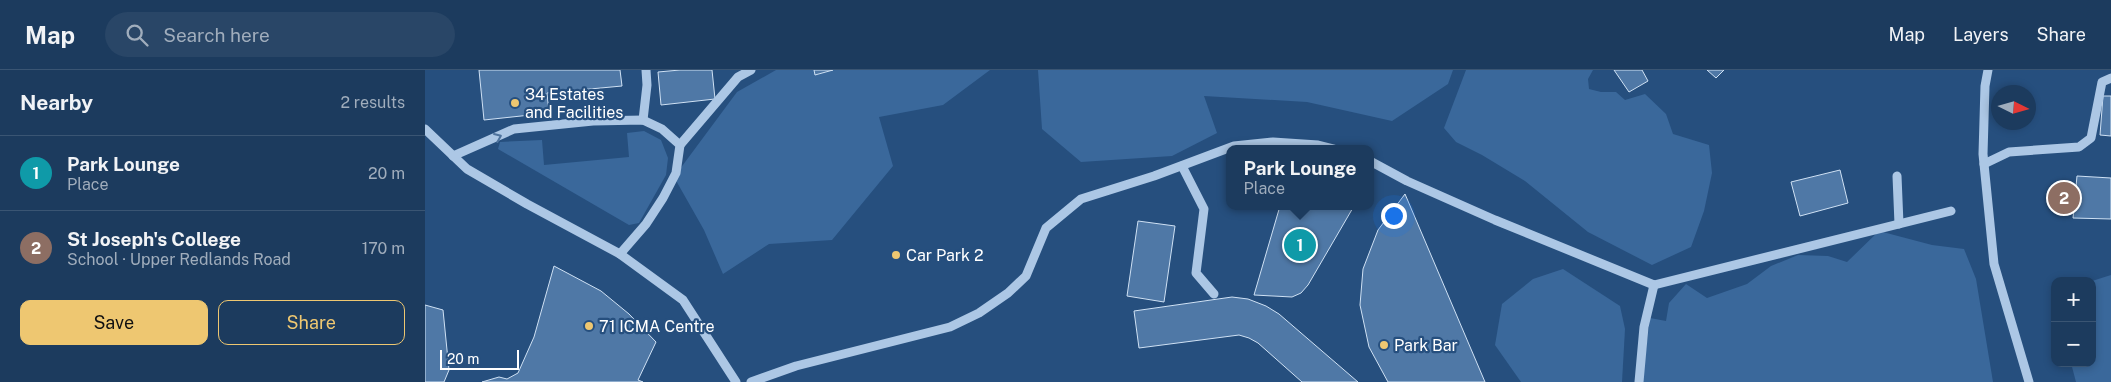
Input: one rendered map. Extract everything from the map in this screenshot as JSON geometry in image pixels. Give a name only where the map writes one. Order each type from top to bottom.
[{"type":"street","points":[[643,120],[647,85],[645,70]]},
{"type":"street","points":[[620,254],[646,224],[663,198],[676,173],[680,145],[738,77],[751,70]]},
{"type":"street","points":[[1988,70],[1985,86],[1984,164],[1994,264],[2029,382]]},
{"type":"street","points":[[1984,164],[2009,152],[2079,147],[2091,138],[2102,82],[2111,78]]},
{"type":"street","points":[[453,156],[514,129],[593,121],[643,120],[661,129],[680,145]]},
{"type":"street","points":[[425,129],[467,169],[620,254],[683,300],[736,382]]},
{"type":"street","points":[[1244,145],[1273,142],[1318,145]]},
{"type":"street","points":[[751,382],[796,366],[950,327],[979,313],[1008,293],[1026,276],[1046,228],[1081,199],[1182,166],[1226,149]]},
{"type":"street","points":[[1374,163],[1407,181],[1495,220],[1654,285],[1951,211]]},
{"type":"street","points":[[1182,166],[1204,209],[1196,273],[1214,294]]},
{"type":"street","points":[[1897,176],[1899,224]]},
{"type":"street","points":[[1639,382],[1644,327],[1654,285]]},
{"type":"shaded area","points":[[776,70],[814,70],[816,75],[833,70],[990,70],[943,105],[879,117],[893,166],[832,240],[769,244],[723,274],[704,230],[674,177],[737,92]]},
{"type":"shaded area","points":[[1038,70],[1453,70],[1448,84],[1392,121],[1307,102],[1204,96],[1217,133],[1172,156],[1081,162],[1042,129]]},
{"type":"shaded area","points":[[1466,70],[1593,70],[1588,79],[1589,89],[1601,92],[1616,92],[1625,100],[1645,94],[1666,114],[1673,134],[1709,145],[1712,173],[1704,211],[1691,247],[1652,265],[1588,232],[1525,181],[1456,142],[1444,128]]},
{"type":"shaded area","points":[[644,131],[661,140],[668,158],[666,175],[639,223],[629,225],[498,149],[500,142],[542,140],[544,165],[629,157],[627,133]]},
{"type":"shaded area","points":[[1879,231],[1932,245],[1964,249],[1976,279],[1993,382],[1642,382],[1650,318],[1666,321],[1669,303],[1686,284],[1707,298],[1747,284],[1771,266],[1798,255],[1828,256],[1847,262]]},
{"type":"shaded area","points":[[1563,269],[1620,306],[1625,329],[1622,382],[1521,382],[1495,345],[1502,304],[1533,279]]},
{"type":"shaded area","points":[[2111,275],[2111,382],[2076,382],[2072,367],[2096,367],[2096,280]]},
{"type":"building","name":"34 Estates and Facilities","points":[[479,70],[620,70],[622,86],[547,93],[549,113],[484,120]]},
{"type":"building","points":[[712,70],[715,99],[661,105],[658,72]]},
{"type":"building","points":[[814,70],[833,70],[815,75]]},
{"type":"building","points":[[1614,70],[1642,70],[1648,81],[1629,92]]},
{"type":"building","points":[[1707,70],[1724,70],[1716,78]]},
{"type":"building","points":[[2103,96],[2111,96],[2111,136],[2100,135]]},
{"type":"building","points":[[1840,170],[1848,203],[1800,216],[1791,182]]},
{"type":"building","points":[[2077,176],[2111,178],[2111,219],[2073,218]]},
{"type":"building","points":[[1405,194],[1485,382],[1388,382],[1369,347],[1360,305],[1363,269],[1378,230]]},
{"type":"building","points":[[1279,210],[1352,210],[1308,285],[1301,293],[1292,297],[1254,295]]},
{"type":"building","points":[[1138,221],[1175,226],[1164,302],[1127,296]]},
{"type":"building","name":"71 ICMA Centre","points":[[554,266],[601,291],[629,314],[656,342],[638,380],[643,382],[482,382],[499,377],[507,379],[518,373],[534,337]]},
{"type":"building","points":[[1232,297],[1248,299],[1266,306],[1279,314],[1358,382],[1302,382],[1258,343],[1239,335],[1139,348],[1134,311]]},
{"type":"building","points":[[425,305],[443,310],[449,370],[444,382],[425,382]]},
{"type":"place","name":"34 Estates and Facilities","points":[[515,103]]},
{"type":"place","name":"St Joseph's College","points":[[2064,198]]},
{"type":"place","name":"Park Lounge","points":[[1300,245]]},
{"type":"place","name":"Car Park 2","points":[[896,255]]},
{"type":"place","name":"71 ICMA Centre","points":[[589,326]]},
{"type":"place","name":"Park Bar","points":[[1384,345]]}]
